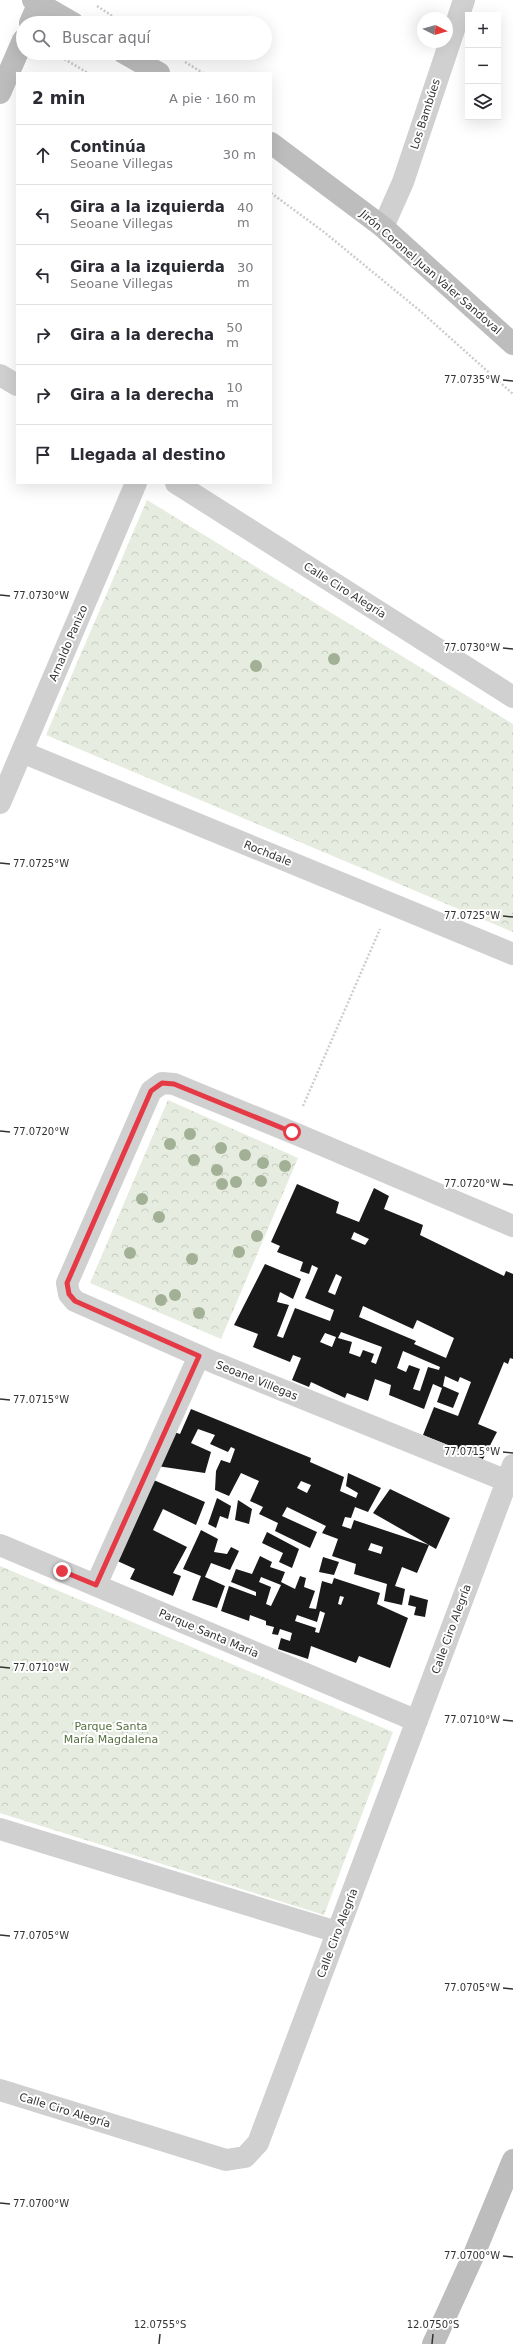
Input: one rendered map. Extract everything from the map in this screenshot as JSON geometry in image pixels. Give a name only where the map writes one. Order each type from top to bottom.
[{"type":"street","name":"Los Bambúes","points":[[383,227],[403,182],[464,0]]},
{"type":"street","points":[[33,16],[38,1],[62,16]]},
{"type":"street","points":[[0,94],[16,56]]},
{"type":"street","points":[[136,60],[157,72]]},
{"type":"street","name":"Jirón Coronel Juan Valer Sandoval","points":[[272,144],[383,227],[513,344]]},
{"type":"street","points":[[0,375],[16,384]]},
{"type":"street","name":"Arnaldo Panizo","points":[[0,803],[136,484]]},
{"type":"street","name":"Calle Ciro Alegría","points":[[178,484],[513,696]]},
{"type":"street","name":"Rochdale","points":[[22,752],[513,954]]},
{"type":"street","name":"Seoane Villegas","points":[[510,1473],[199,1356],[75,1301],[69,1294],[67,1283],[151,1091],[162,1083],[174,1084],[292,1132],[513,1226]]},
{"type":"street","points":[[96,1585],[199,1356]]},
{"type":"street","name":"Calle Ciro Alegría","points":[[0,2090],[226,2160],[245,2157],[258,2143],[510,1473]]},
{"type":"street","name":"Parque Santa Maria","points":[[0,1545],[417,1721]]},
{"type":"street","points":[[0,1829],[337,1932]]},
{"type":"street","points":[[433,2344],[475,2252],[513,2160]]},
{"type":"path","points":[[93,4],[113,16]]},
{"type":"path","points":[[66,60],[86,72]]},
{"type":"path","points":[[272,194],[324,232],[384,281],[513,394]]},
{"type":"path","points":[[292,1132],[392,903]]},
{"type":"green space","points":[[147,500],[513,724],[513,932],[46,735]]},
{"type":"green space","points":[[168,1100],[298,1158],[221,1339],[90,1283]]},
{"type":"green space","name":"Parque Santa María Magdalena","points":[[0,1566],[393,1732],[324,1915],[0,1813]]},
{"type":"building","points":[[297,1184],[339,1202],[336,1213],[359,1222],[374,1188],[389,1196],[384,1209],[423,1225],[420,1235],[504,1276],[506,1271],[513,1274],[513,1359],[510,1358],[508,1364],[504,1362],[478,1424],[497,1432],[483,1459],[423,1435],[434,1407],[458,1416],[471,1382],[460,1377],[458,1382],[445,1376],[443,1386],[459,1393],[453,1408],[437,1402],[442,1388],[433,1384],[424,1409],[389,1395],[391,1385],[375,1379],[368,1401],[347,1393],[345,1398],[311,1382],[309,1387],[292,1380],[301,1358],[293,1355],[290,1362],[253,1347],[258,1334],[234,1325],[265,1264],[301,1279],[293,1299],[280,1292],[277,1302],[289,1305],[277,1336],[283,1338],[295,1308],[330,1321],[334,1310],[305,1298],[318,1268],[312,1265],[309,1274],[300,1271],[303,1262],[277,1252],[280,1246],[271,1242]],"holes":[[[354,1232],[369,1239],[365,1245],[351,1239]],[[336,1274],[342,1277],[335,1295],[328,1292]],[[363,1306],[413,1329],[417,1320],[454,1338],[446,1358],[414,1344],[416,1341],[359,1317]],[[341,1332],[382,1347],[376,1364],[371,1362],[374,1354],[363,1350],[360,1357],[349,1353],[352,1342],[338,1338]],[[325,1333],[336,1337],[332,1347],[320,1342]],[[403,1351],[440,1367],[439,1370],[428,1367],[420,1391],[413,1389],[420,1369],[409,1365],[406,1372],[397,1368]]]},
{"type":"building","points":[[191,1409],[311,1458],[310,1462],[344,1477],[340,1491],[356,1498],[358,1493],[346,1486],[348,1473],[381,1488],[368,1512],[355,1507],[351,1518],[345,1517],[342,1526],[351,1529],[354,1520],[429,1545],[417,1573],[402,1567],[395,1586],[405,1589],[402,1605],[384,1601],[387,1584],[354,1574],[356,1564],[332,1556],[338,1539],[322,1533],[326,1526],[287,1507],[282,1516],[317,1532],[310,1548],[275,1531],[278,1523],[259,1514],[263,1507],[250,1501],[259,1481],[241,1473],[229,1496],[215,1490],[216,1471],[221,1460],[230,1463],[235,1449],[231,1447],[228,1452],[210,1444],[215,1435],[198,1429],[191,1443],[211,1452],[205,1473],[157,1466],[171,1431],[180,1434]],"holes":[[[301,1481],[311,1485],[307,1493],[297,1488]],[[371,1543],[383,1547],[381,1554],[368,1550]]]},
{"type":"building","points":[[149,1478],[205,1502],[196,1525],[163,1509],[153,1530],[187,1547],[173,1573],[181,1576],[173,1596],[130,1579],[135,1569],[113,1559]]},
{"type":"building","points":[[390,1489],[450,1518],[436,1549],[373,1513]]},
{"type":"building","points":[[217,1498],[231,1506],[228,1519],[220,1516],[216,1528],[208,1524]]},
{"type":"building","points":[[238,1500],[252,1509],[249,1524],[235,1520]]},
{"type":"building","points":[[201,1530],[218,1539],[214,1552],[227,1554],[231,1547],[239,1551],[230,1570],[211,1563],[205,1577],[225,1586],[217,1608],[192,1600],[201,1576],[183,1569]]},
{"type":"building","points":[[267,1532],[299,1549],[292,1568],[279,1562],[283,1553],[262,1543]]},
{"type":"building","points":[[260,1556],[272,1562],[270,1567],[285,1572],[281,1582],[295,1589],[300,1576],[306,1578],[304,1587],[315,1591],[309,1608],[316,1609],[322,1581],[332,1584],[334,1578],[380,1593],[377,1604],[408,1618],[390,1668],[359,1656],[356,1663],[311,1646],[308,1659],[278,1649],[281,1638],[290,1641],[292,1633],[280,1629],[278,1635],[272,1634],[274,1627],[266,1625],[266,1621],[250,1615],[249,1621],[221,1611],[229,1586],[256,1596],[256,1592],[231,1582],[236,1569],[252,1574]],"holes":[[[261,1577],[281,1585],[271,1606],[266,1604],[271,1587],[259,1582]],[[340,1596],[344,1597],[341,1605],[338,1604]],[[320,1611],[325,1613],[319,1633],[315,1632],[316,1628],[295,1621],[297,1615],[317,1622]]]},
{"type":"building","points":[[323,1557],[339,1562],[334,1575],[319,1572]]},
{"type":"building","points":[[410,1595],[428,1600],[425,1617],[414,1615],[416,1607],[408,1605]]},
{"type":"route","points":[[62,1571],[96,1585],[199,1356],[75,1301],[69,1294],[67,1283],[151,1091],[162,1083],[174,1084],[292,1132]]}]
